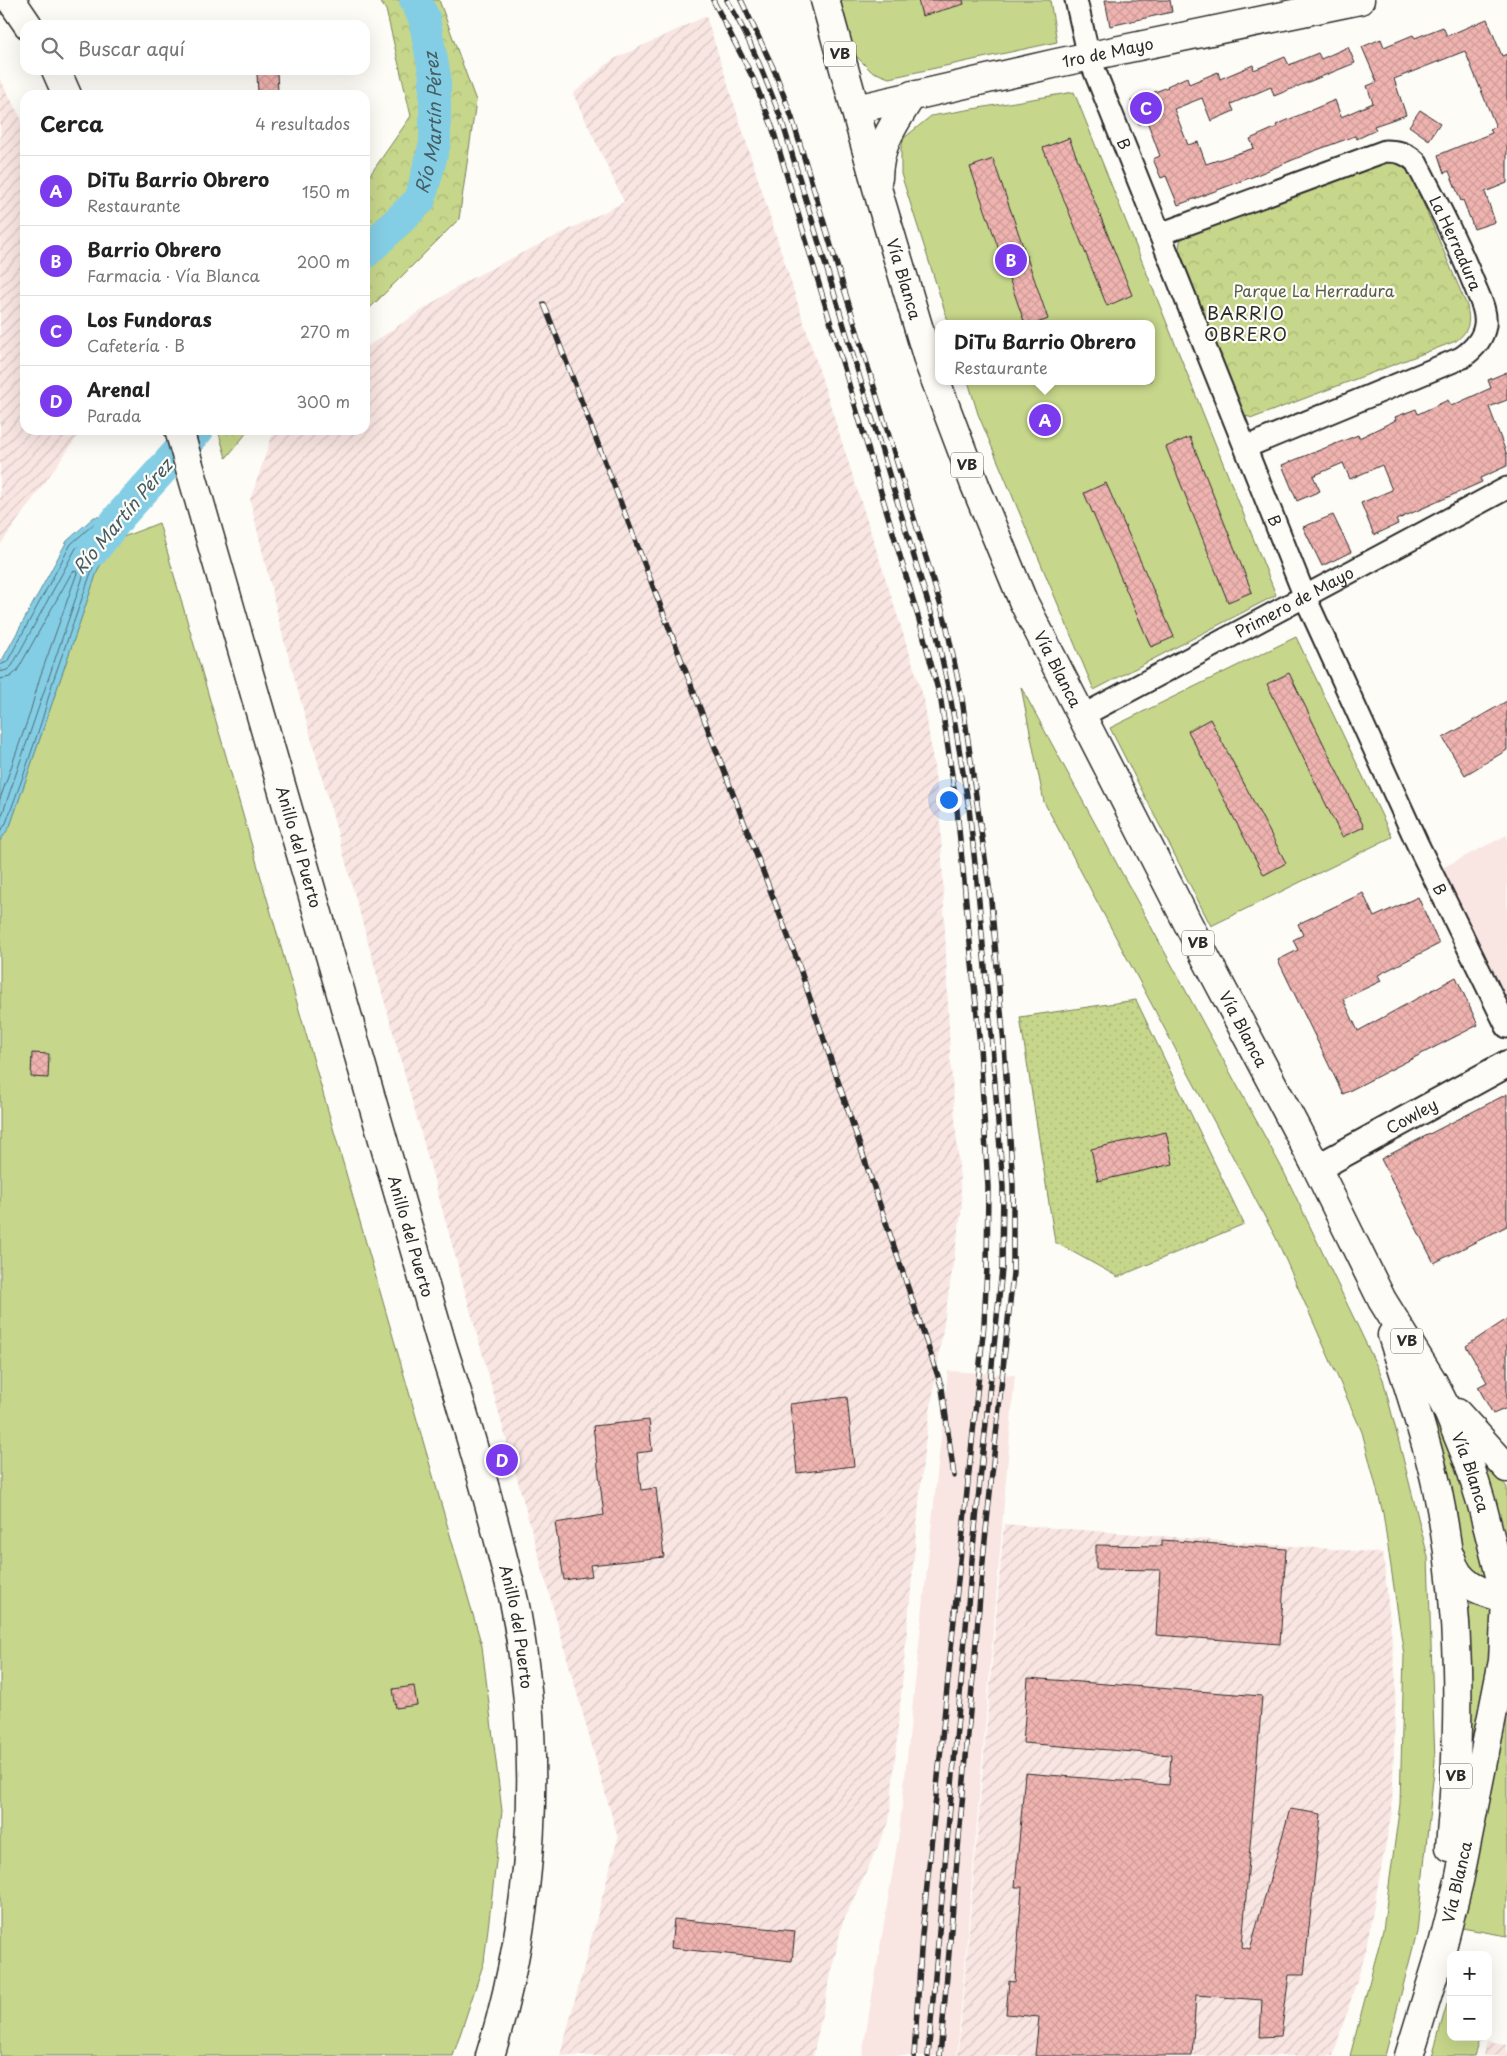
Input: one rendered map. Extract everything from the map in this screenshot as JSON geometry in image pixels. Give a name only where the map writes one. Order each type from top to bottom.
[{"type":"main road","points":[[11,0],[25,20]]},
{"type":"main road","name":"Vía Blanca","points":[[825,0],[880,202],[935,381]]},
{"type":"main road","name":"1ro de Mayo","points":[[856,109],[1089,57],[1283,7],[1360,0]]},
{"type":"main road","points":[[58,75],[65,90]]},
{"type":"main road","points":[[880,202],[878,177],[881,150],[894,121],[912,95]]},
{"type":"main road","name":"Vía Blanca","points":[[936,385],[1023,601],[1201,948],[1317,1168],[1382,1300],[1433,1382],[1456,1429],[1469,1463],[1507,1599],[1505,1658],[1442,1948],[1409,2056]]},
{"type":"main road","name":"Anillo del Puerto","points":[[181,435],[442,1345],[480,1468],[516,1610],[530,1724],[532,1787],[530,1850],[522,1920],[509,1986],[490,2056]]},
{"type":"main road","name":"Vía Blanca","points":[[1382,1300],[1426,1444],[1436,1487],[1446,1539],[1457,1642],[1458,1688],[1455,1785],[1449,1860],[1440,1922],[1422,2011]]},
{"type":"main road","points":[[1433,1382],[1466,1423],[1507,1468]]},
{"type":"main road","points":[[1446,1539],[1452,1562],[1458,1575],[1467,1585],[1478,1591],[1507,1599]]},
{"type":"street","name":"B","points":[[1076,0],[1089,57],[1305,596],[1417,843],[1507,1027]]},
{"type":"street","name":"La Herradura","points":[[1160,234],[1385,150],[1407,154],[1416,162],[1457,240],[1484,310],[1486,325],[1480,340],[1473,350],[1461,358],[1384,391],[1246,447]]},
{"type":"street","name":"Primero de Mayo","points":[[1082,716],[1507,488]]},
{"type":"street","name":"Cowley","points":[[1317,1168],[1507,1064]]},
{"type":"shaded area","points":[[706,16],[924,699],[940,809],[950,1055],[962,1207],[924,1451],[889,1822],[842,1924],[813,2056],[560,2056],[618,1838],[283,637],[250,500],[273,435],[370,435],[370,345],[466,281],[624,202],[573,94],[612,60]]},
{"type":"shaded area","points":[[0,79],[20,117],[20,435],[78,435],[0,545]]},
{"type":"shaded area","points":[[1507,835],[1507,997],[1442,868]]},
{"type":"shaded area","points":[[948,1371],[1015,1375],[957,2056],[862,2056],[899,1833]]},
{"type":"shaded area","points":[[1004,1524],[1383,1553],[1396,1681],[1392,1811],[1364,1958],[1333,2056],[958,2056]]},
{"type":"shaded area","points":[[1487,2042],[1507,2045],[1507,2056],[1483,2056]]},
{"type":"green space","points":[[379,0],[439,0],[476,101],[459,219],[370,308],[370,175],[411,116],[386,10]]},
{"type":"green space","points":[[840,0],[1050,0],[1057,42],[889,78],[871,71],[854,54]]},
{"type":"green space","points":[[1074,92],[1276,595],[1094,690],[978,414],[969,385],[1155,385],[1155,320],[948,320],[901,174],[901,148],[904,138],[931,116]]},
{"type":"green space","name":"Parque La Herradura","points":[[1381,161],[1399,164],[1412,177],[1467,306],[1469,321],[1464,333],[1456,341],[1253,418],[1245,416],[1241,411],[1179,249],[1180,241],[1185,235]]},
{"type":"green space","points":[[219,435],[245,435],[226,458]]},
{"type":"green space","points":[[159,523],[482,1646],[502,1811],[484,1962],[453,2056],[0,2056],[0,841],[10,826],[98,569],[118,539]]},
{"type":"green space","points":[[1296,637],[1392,837],[1211,926],[1110,728]]},
{"type":"green space","points":[[1021,687],[1283,1170],[1383,1379],[1428,1557],[1435,1761],[1417,1932],[1385,2056],[1350,2056],[1383,1930],[1400,1804],[1404,1655],[1383,1513],[1362,1432],[1276,1238],[1044,802]]},
{"type":"green space","points":[[1136,1000],[1244,1224],[1118,1277],[1055,1242],[1020,1017]]},
{"type":"green space","points":[[1411,1368],[1440,1428],[1463,1484],[1492,1585],[1479,1582],[1462,1557]]},
{"type":"green space","points":[[1480,1458],[1507,1487],[1507,1559]]},
{"type":"green space","points":[[1465,1603],[1495,1608],[1488,1686],[1459,1841]]},
{"type":"green space","points":[[1507,1691],[1507,1936],[1462,1928]]},
{"type":"green space","points":[[1447,2004],[1447,2041],[1479,2041],[1474,2056],[1432,2056]]},
{"type":"water","points":[[120,516],[118,539],[98,569],[10,826],[0,841],[0,664],[67,541],[94,517]]},
{"type":"building","points":[[918,0],[963,0],[964,4],[922,16]]},
{"type":"building","points":[[1105,0],[1170,0],[1172,12],[1110,26]]},
{"type":"building","points":[[1487,19],[1502,56],[1507,54],[1507,183],[1485,192],[1495,222],[1474,229],[1449,171],[1444,173],[1438,155],[1492,133],[1490,129],[1496,127],[1465,51],[1394,79],[1406,115],[1374,126],[1376,130],[1357,139],[1355,136],[1314,151],[1178,205],[1166,176],[1161,178],[1153,159],[1160,156],[1147,121],[1139,124],[1131,101],[1168,87],[1187,77],[1189,84],[1218,72],[1220,79],[1253,65],[1254,70],[1285,57],[1289,65],[1318,53],[1321,59],[1348,47],[1355,63],[1274,96],[1271,87],[1231,104],[1234,111],[1211,121],[1202,98],[1174,109],[1188,145],[1198,142],[1206,164],[1254,148],[1250,139],[1277,127],[1276,125],[1335,100],[1341,117],[1373,103],[1367,86],[1377,82],[1362,47],[1381,39],[1384,47],[1413,35],[1415,38],[1443,27],[1447,36]]},
{"type":"building","points":[[257,75],[277,75],[278,90],[258,90]]},
{"type":"building","points":[[1420,110],[1440,123],[1429,140],[1409,126]]},
{"type":"building","points":[[1069,138],[1132,295],[1107,306],[1043,148]]},
{"type":"building","points":[[993,159],[1048,319],[1024,320],[970,167]]},
{"type":"building","points":[[1507,372],[1507,400],[1489,407],[1507,455],[1507,466],[1480,478],[1482,482],[1396,520],[1398,524],[1374,535],[1361,503],[1392,490],[1382,465],[1350,479],[1343,463],[1313,476],[1320,491],[1297,501],[1282,465],[1358,435],[1359,438],[1396,420],[1395,417],[1416,409],[1418,414],[1448,400],[1451,406],[1491,388],[1488,380]]},
{"type":"building","points":[[1190,437],[1252,592],[1228,602],[1166,447]]},
{"type":"building","points":[[1106,483],[1174,637],[1151,647],[1084,493]]},
{"type":"building","points":[[1333,515],[1351,552],[1322,566],[1303,527]]},
{"type":"building","points":[[1289,673],[1364,827],[1342,837],[1267,684]]},
{"type":"building","points":[[1507,701],[1507,750],[1465,775],[1443,738]]},
{"type":"building","points":[[1210,719],[1286,863],[1264,875],[1188,731]]},
{"type":"building","points":[[1363,893],[1374,917],[1418,897],[1439,944],[1378,975],[1381,981],[1343,999],[1358,1031],[1456,977],[1478,1025],[1343,1094],[1278,960],[1298,950],[1293,940],[1303,935],[1298,924]]},
{"type":"building","points":[[32,1053],[49,1054],[48,1078],[31,1077]]},
{"type":"building","points":[[1507,1094],[1507,1226],[1434,1263],[1381,1159]]},
{"type":"building","points":[[1166,1132],[1173,1164],[1098,1181],[1091,1149]]},
{"type":"building","points":[[1507,1319],[1507,1408],[1493,1414],[1478,1387],[1487,1382],[1466,1346]]},
{"type":"building","points":[[847,1397],[854,1466],[797,1473],[790,1404]]},
{"type":"building","points":[[649,1420],[652,1451],[637,1453],[641,1490],[656,1488],[664,1557],[590,1565],[592,1576],[564,1580],[555,1523],[604,1515],[593,1426]]},
{"type":"building","points":[[1162,1540],[1286,1549],[1280,1644],[1156,1635],[1160,1570],[1096,1569],[1096,1545],[1162,1546]]},
{"type":"building","points":[[1028,1678],[1262,1696],[1242,1947],[1250,1949],[1290,1809],[1321,1814],[1304,1975],[1289,1975],[1281,2036],[1260,2037],[1262,2000],[1196,1995],[1192,2056],[1035,2056],[1039,2017],[1006,2014],[1009,1981],[1015,1982],[1022,1887],[1015,1887],[1025,1773],[1169,1785],[1171,1755],[1023,1743]]},
{"type":"building","points":[[414,1686],[417,1705],[396,1708],[393,1689]]},
{"type":"building","points":[[674,1919],[795,1931],[792,1961],[671,1948]]},
{"type":"waterway","name":"Río Martín Pérez","points":[[370,248],[420,200],[435,143],[435,76],[424,18],[415,0]]},
{"type":"waterway","name":"Río Martín Pérez","points":[[93,551],[120,516],[193,435]]},
{"type":"railway","points":[[713,0],[754,80],[772,126],[922,630],[941,701],[957,809],[980,1046],[988,1187],[987,1268],[984,1324],[922,1935],[914,2056]]},
{"type":"railway","points":[[727,0],[750,44],[782,121],[935,626],[951,701],[969,808],[979,901],[1003,1187],[1002,1269],[973,1548],[928,2056]]},
{"type":"railway","points":[[741,0],[775,72],[792,118],[946,623],[962,699],[991,900],[1004,1044],[1013,1186],[1013,1273],[984,1550],[940,2056]]},
{"type":"railway","points":[[544,304],[796,957],[942,1388],[954,1476]]},
{"type":"place","name":"Los Fundoras","points":[[1146,108]]},
{"type":"place","name":"Barrio Obrero","points":[[1011,260]]},
{"type":"place","name":"DiTu Barrio Obrero","points":[[1045,420]]},
{"type":"place","name":"Arenal","points":[[502,1460]]},
{"type":"district","name":"BARRIO OBRERO","points":[[1246,324]]}]
